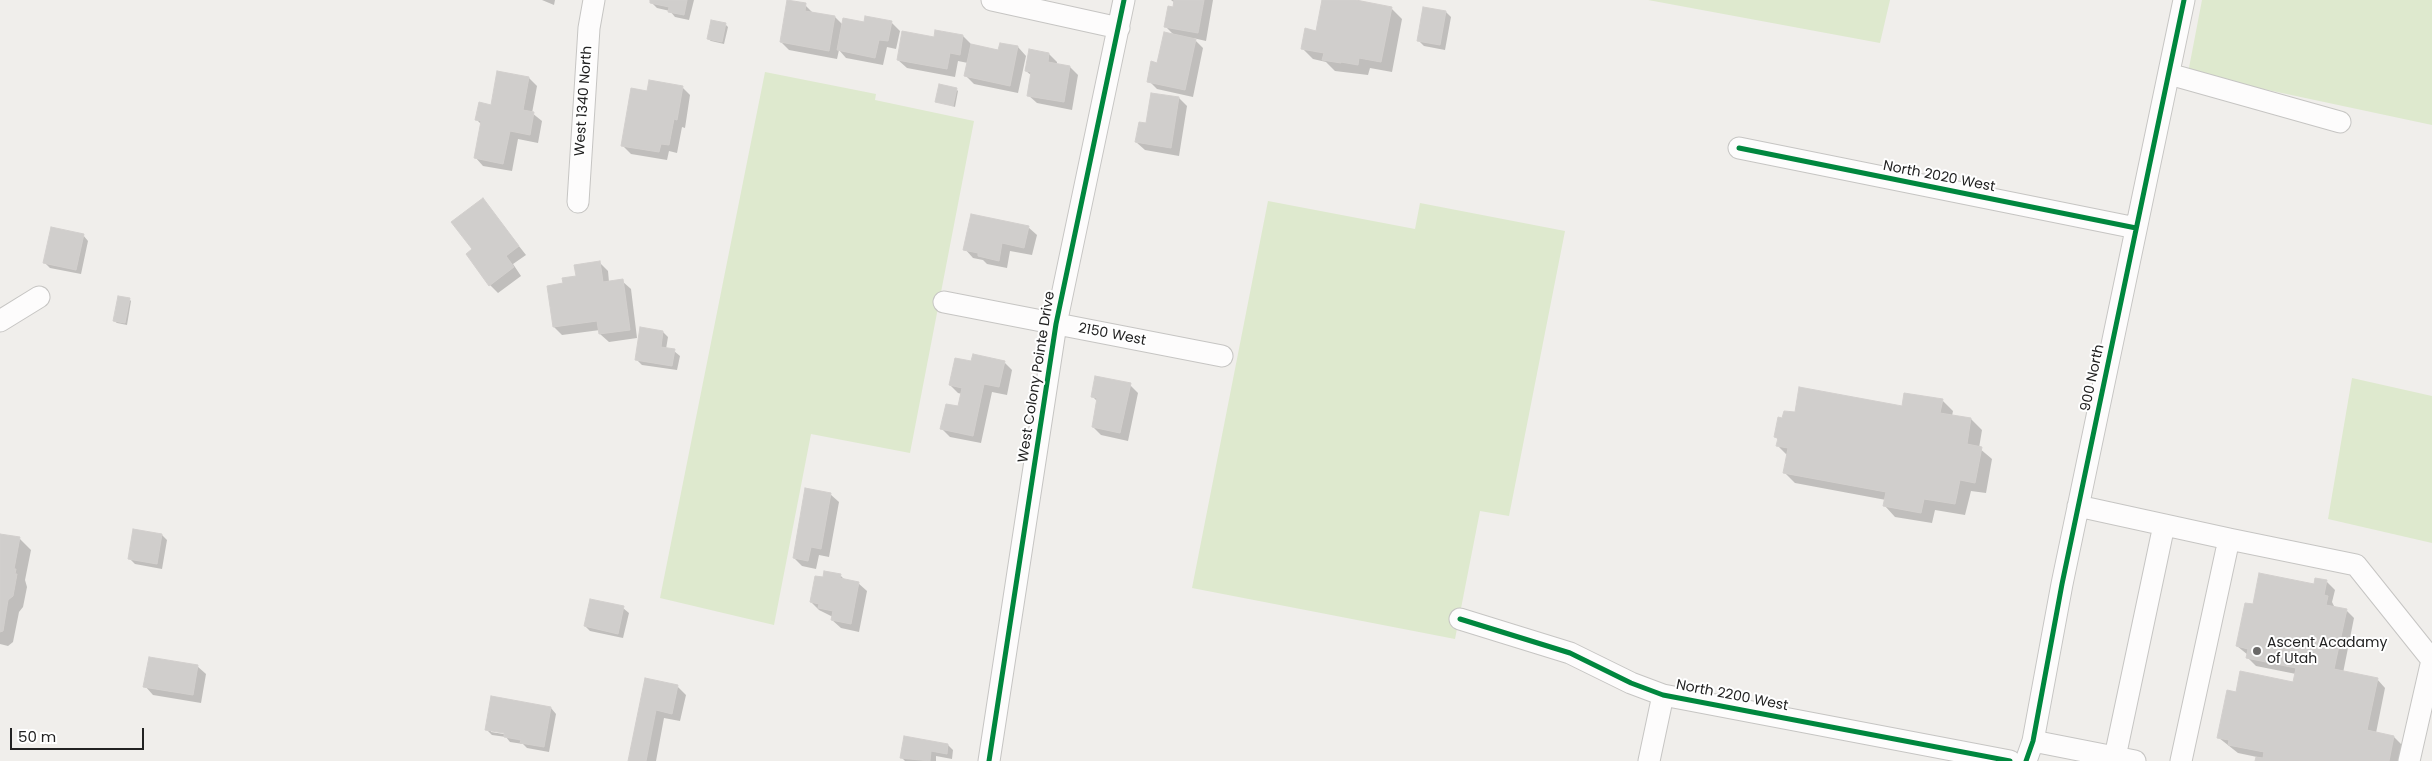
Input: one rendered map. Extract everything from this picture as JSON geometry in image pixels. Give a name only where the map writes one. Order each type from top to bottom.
[{"type":"street","name":"West 1340 North","points":[[578,202],[589,28],[594,0]]},
{"type":"street","points":[[992,0],[1119,28]]},
{"type":"street","name":"West Colony Pointe Drive","points":[[989,761],[1056,324],[1124,0]]},
{"type":"street","name":"900 North","points":[[2026,761],[2033,741],[2078,506],[2184,0]]},
{"type":"street","points":[[2169,74],[2340,122]]},
{"type":"street","name":"North 2020 West","points":[[1738,148],[2136,228]]},
{"type":"street","points":[[0,321],[39,297]]},
{"type":"street","name":"2150 West","points":[[944,302],[1222,356]]},
{"type":"street","points":[[2078,506],[2356,564],[2432,660],[2409,761]]},
{"type":"street","points":[[2033,741],[2125,759],[2164,525]]},
{"type":"street","points":[[2181,761],[2229,539]]},
{"type":"street","name":"North 2200 West","points":[[1460,619],[1570,653],[1631,683],[1663,695],[2010,761]]},
{"type":"street","points":[[1649,761],[1663,695]]},
{"type":"green space","points":[[1648,0],[1890,0],[1880,43]]},
{"type":"green space","points":[[2202,0],[2432,0],[2432,125],[2188,73]]},
{"type":"green space","points":[[765,72],[876,94],[875,100],[974,121],[910,453],[811,434],[774,625],[660,598]]},
{"type":"green space","points":[[1268,201],[1415,229],[1420,203],[1565,231],[1509,516],[1480,511],[1455,639],[1192,588]]},
{"type":"green space","points":[[2352,378],[2432,396],[2432,543],[2328,519]]},
{"type":"building","points":[[650,0],[687,0],[684,15],[668,12],[669,7],[650,3]]},
{"type":"building","points":[[787,0],[806,3],[805,11],[835,16],[829,51],[780,42]]},
{"type":"building","points":[[1174,0],[1204,0],[1198,33],[1164,27],[1168,6],[1173,7]]},
{"type":"building","points":[[1322,0],[1356,0],[1392,7],[1381,62],[1359,58],[1358,65],[1322,60],[1324,53],[1301,49],[1305,28],[1316,31]]},
{"type":"building","points":[[1423,7],[1446,11],[1440,45],[1417,41]]},
{"type":"building","points":[[865,16],[892,21],[888,41],[879,40],[875,58],[837,50],[843,18],[864,22]]},
{"type":"building","points":[[711,20],[726,23],[722,42],[707,39]]},
{"type":"building","points":[[935,30],[963,35],[960,55],[950,53],[947,69],[897,60],[902,31],[934,37]]},
{"type":"building","points":[[1164,32],[1196,39],[1185,90],[1147,82],[1151,61],[1157,63]]},
{"type":"building","points":[[1000,43],[1018,46],[1010,86],[964,76],[971,44],[998,50]]},
{"type":"building","points":[[1029,49],[1049,53],[1048,62],[1070,66],[1064,102],[1027,96],[1031,72],[1025,71]]},
{"type":"building","points":[[497,71],[529,77],[523,110],[534,112],[530,135],[510,131],[503,164],[474,158],[481,121],[475,120],[479,102],[491,105]]},
{"type":"building","points":[[649,80],[683,86],[677,120],[674,119],[669,145],[661,144],[659,152],[621,146],[631,88],[647,91]]},
{"type":"building","points":[[939,84],[957,88],[953,106],[935,102]]},
{"type":"building","points":[[1151,93],[1179,97],[1171,148],[1135,142],[1139,122],[1146,123]]},
{"type":"building","points":[[483,198],[519,246],[506,256],[514,267],[489,286],[466,254],[472,249],[451,222]]},
{"type":"building","points":[[971,214],[1029,226],[1024,248],[1002,243],[999,261],[978,256],[978,253],[963,250]]},
{"type":"building","points":[[51,227],[84,234],[76,270],[43,263]]},
{"type":"building","points":[[600,261],[603,282],[623,279],[630,330],[599,334],[597,321],[553,327],[547,286],[563,283],[562,278],[576,276],[574,265]]},
{"type":"building","points":[[118,296],[130,298],[125,323],[113,321]]},
{"type":"building","points":[[640,327],[663,331],[661,347],[675,349],[672,366],[635,360]]},
{"type":"building","points":[[973,354],[1005,361],[999,387],[984,384],[973,436],[940,429],[946,404],[958,406],[962,388],[949,385],[955,358],[971,361]]},
{"type":"building","points":[[1095,376],[1131,383],[1120,433],[1092,427],[1097,398],[1091,397]]},
{"type":"building","points":[[1799,387],[1902,406],[1904,393],[1943,399],[1940,413],[1971,418],[1967,444],[1982,447],[1975,483],[1960,480],[1955,504],[1924,499],[1921,513],[1883,506],[1886,492],[1783,473],[1788,448],[1776,446],[1778,438],[1774,437],[1778,417],[1782,418],[1784,411],[1795,412]]},
{"type":"building","points":[[805,488],[831,493],[821,549],[811,547],[808,561],[793,558]]},
{"type":"building","points":[[133,529],[162,534],[157,564],[128,559]]},
{"type":"building","points":[[0,534],[20,537],[14,569],[16,569],[15,574],[17,574],[13,596],[8,600],[3,631],[0,632]]},
{"type":"building","points":[[824,571],[841,574],[840,578],[859,582],[851,624],[831,620],[833,611],[818,608],[819,604],[810,602],[815,576],[823,577]]},
{"type":"building","points":[[2259,573],[2314,584],[2315,578],[2327,580],[2324,595],[2328,596],[2326,605],[2347,609],[2334,669],[2378,678],[2367,730],[2394,736],[2389,761],[2255,761],[2256,757],[2263,758],[2264,752],[2228,745],[2229,740],[2217,738],[2227,690],[2236,692],[2240,671],[2293,682],[2296,668],[2246,658],[2248,649],[2236,646],[2245,603],[2253,604]]},
{"type":"building","points":[[590,599],[624,606],[618,634],[584,626]]},
{"type":"building","points":[[149,657],[198,665],[193,695],[143,687]]},
{"type":"building","points":[[645,678],[678,685],[672,714],[656,710],[646,761],[628,761]]},
{"type":"building","points":[[491,696],[551,707],[544,747],[520,743],[521,740],[504,737],[504,733],[485,730]]},
{"type":"building","points":[[904,736],[948,744],[947,754],[931,751],[930,761],[900,758]]},
{"type":"cycle path","points":[[989,761],[1056,324],[1124,0]]},
{"type":"cycle path","points":[[2026,761],[2033,741],[2062,584],[2184,0]]},
{"type":"cycle path","points":[[1739,148],[2136,228]]},
{"type":"cycle path","points":[[1460,619],[1570,653],[1631,683],[1663,695],[2010,761]]},
{"type":"place","name":"Ascent Acadamy of Utah","points":[[2257,651]]}]
